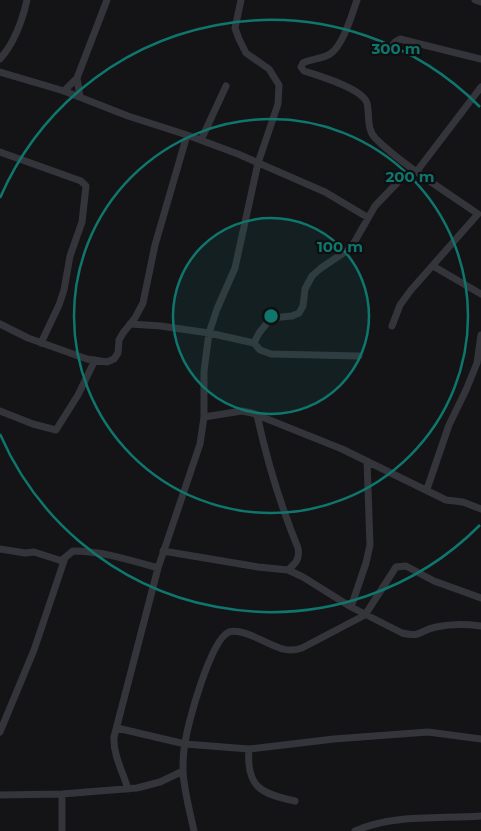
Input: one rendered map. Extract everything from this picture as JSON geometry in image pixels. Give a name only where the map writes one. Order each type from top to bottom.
[{"type":"street","points":[[0,59],[17,34],[24,16],[27,0]]},
{"type":"street","points":[[64,91],[77,78],[106,0]]},
{"type":"street","points":[[128,789],[124,773],[115,753],[114,738],[158,568],[200,444],[204,417],[204,371],[209,333],[240,249],[258,162],[278,104],[279,85],[269,69],[246,53],[235,28],[241,0]]},
{"type":"street","points":[[357,0],[338,46],[331,54],[309,60],[303,63],[302,67],[304,70],[361,94],[366,102],[372,134],[417,171],[479,212],[400,305],[392,326]]},
{"type":"street","points":[[475,0],[481,2]]},
{"type":"street","points":[[388,51],[400,39],[481,59]]},
{"type":"street","points":[[0,72],[64,91],[258,162],[325,192],[367,217]]},
{"type":"street","points":[[77,78],[80,97]]},
{"type":"street","points":[[201,140],[226,86]]},
{"type":"street","points":[[254,343],[271,318],[292,316],[299,313],[312,276],[351,248],[375,206],[399,181],[417,171],[481,87]]},
{"type":"street","points":[[0,324],[12,331],[86,359],[107,362],[114,359],[118,353],[123,333],[140,311],[143,303],[155,245],[187,135]]},
{"type":"street","points":[[0,152],[81,181],[86,186],[82,222],[70,256],[64,290],[59,306],[41,342]]},
{"type":"street","points":[[433,266],[481,294]]},
{"type":"street","points":[[130,324],[161,326],[209,333],[254,343],[260,350],[271,354],[359,356]]},
{"type":"street","points":[[427,489],[449,425],[466,390],[476,363],[481,335]]},
{"type":"street","points":[[0,411],[33,424],[56,430],[78,395],[95,360]]},
{"type":"street","points":[[204,417],[242,411],[257,415],[342,449],[427,489],[446,500],[463,502],[481,510]]},
{"type":"street","points":[[257,415],[266,458],[277,494],[298,548],[299,556],[297,562],[288,570]]},
{"type":"street","points":[[351,607],[370,545],[367,461]]},
{"type":"street","points":[[0,550],[25,553],[34,552],[59,560],[65,558],[73,551],[112,555],[158,568]]},
{"type":"street","points":[[163,551],[258,567],[288,570],[303,577],[365,615],[402,633],[418,635],[438,626],[481,626]]},
{"type":"street","points":[[0,732],[34,650],[65,558]]},
{"type":"street","points":[[194,831],[183,771],[184,744],[197,694],[215,649],[223,637],[230,632],[239,632],[283,649],[293,650],[302,648],[365,615],[396,567],[401,565],[434,581],[481,598]]},
{"type":"street","points":[[117,728],[184,744],[249,749],[334,739],[428,732],[481,739]]},
{"type":"street","points":[[249,749],[248,768],[256,784],[271,795],[295,801]]},
{"type":"street","points":[[0,795],[62,794],[128,789],[160,782],[183,771]]},
{"type":"street","points":[[62,794],[62,831]]},
{"type":"street","points":[[355,831],[378,822],[386,821],[481,816]]}]
